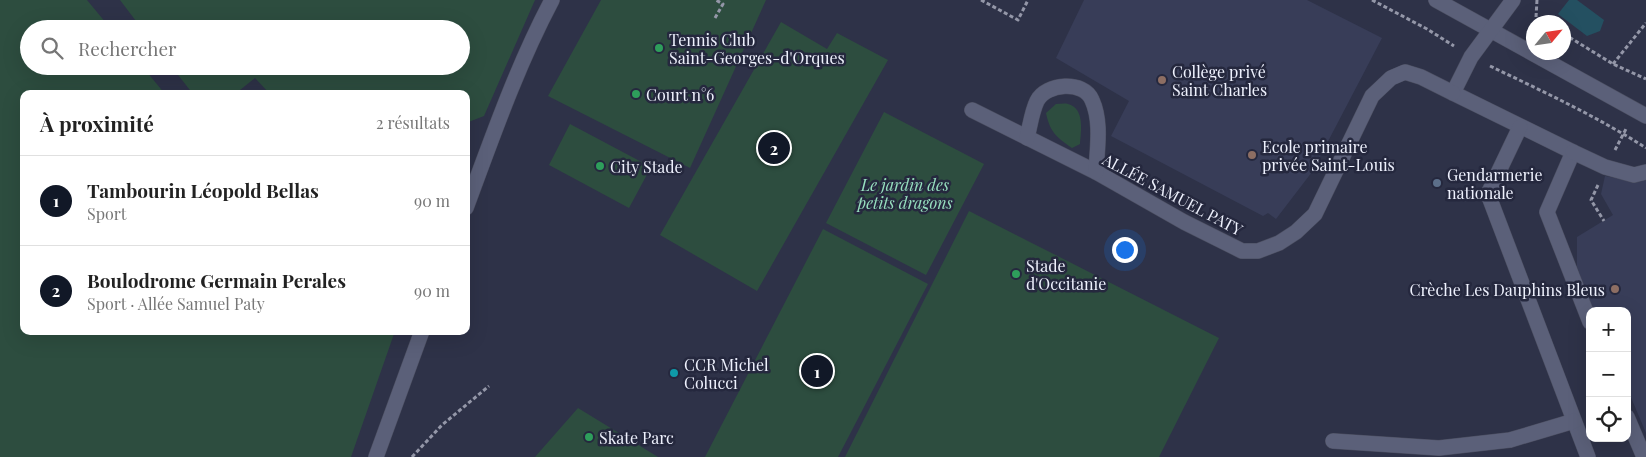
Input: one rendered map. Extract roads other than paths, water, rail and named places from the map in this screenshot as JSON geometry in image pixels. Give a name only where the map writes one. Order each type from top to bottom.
[{"type":"street","points":[[470,197],[499,120],[540,23],[552,0]]},
{"type":"street","points":[[1436,0],[1646,116]]},
{"type":"street","points":[[1453,93],[1471,57],[1513,0]]},
{"type":"street","name":"ALLÉE SAMUEL PATY","points":[[972,110],[1096,172],[1184,222],[1242,251],[1258,251],[1279,243],[1315,214],[1372,96],[1391,78],[1405,72],[1421,76],[1605,167],[1634,175],[1646,172]]},
{"type":"street","points":[[1027,138],[1037,100],[1047,90],[1060,87],[1079,88],[1092,98],[1097,116],[1096,172]]},
{"type":"street","points":[[1520,126],[1488,194],[1588,457]]},
{"type":"street","points":[[1573,152],[1547,212],[1586,312]]},
{"type":"street","points":[[376,457],[421,335]]},
{"type":"street","points":[[1333,441],[1439,448],[1510,440],[1574,421]]},
{"type":"street","points":[[1631,426],[1644,457]]},
{"type":"place","name":"Tennis Club Saint-Georges-d'Orques","points":[[659,48]]},
{"type":"place","name":"Collège privé Saint Charles","points":[[1162,80]]},
{"type":"place","name":"Court n°6","points":[[636,94]]},
{"type":"place","name":"Boulodrome Germain Perales","points":[[774,148]]},
{"type":"place","name":"Ecole primaire privée Saint-Louis","points":[[1252,155]]},
{"type":"place","name":"City Stade","points":[[600,166]]},
{"type":"place","name":"Gendarmerie nationale","points":[[1437,183]]},
{"type":"place","name":"Stade d'Occitanie","points":[[1016,274]]},
{"type":"place","name":"Crèche Les Dauphins Bleus","points":[[1615,289]]},
{"type":"place","name":"Tambourin Léopold Bellas","points":[[817,371]]},
{"type":"place","name":"CCR Michel Colucci","points":[[674,373]]},
{"type":"place","name":"Skate Parc","points":[[589,437]]},
{"type":"park label","name":"Le jardin des petits dragons","points":[[905,193]]}]
